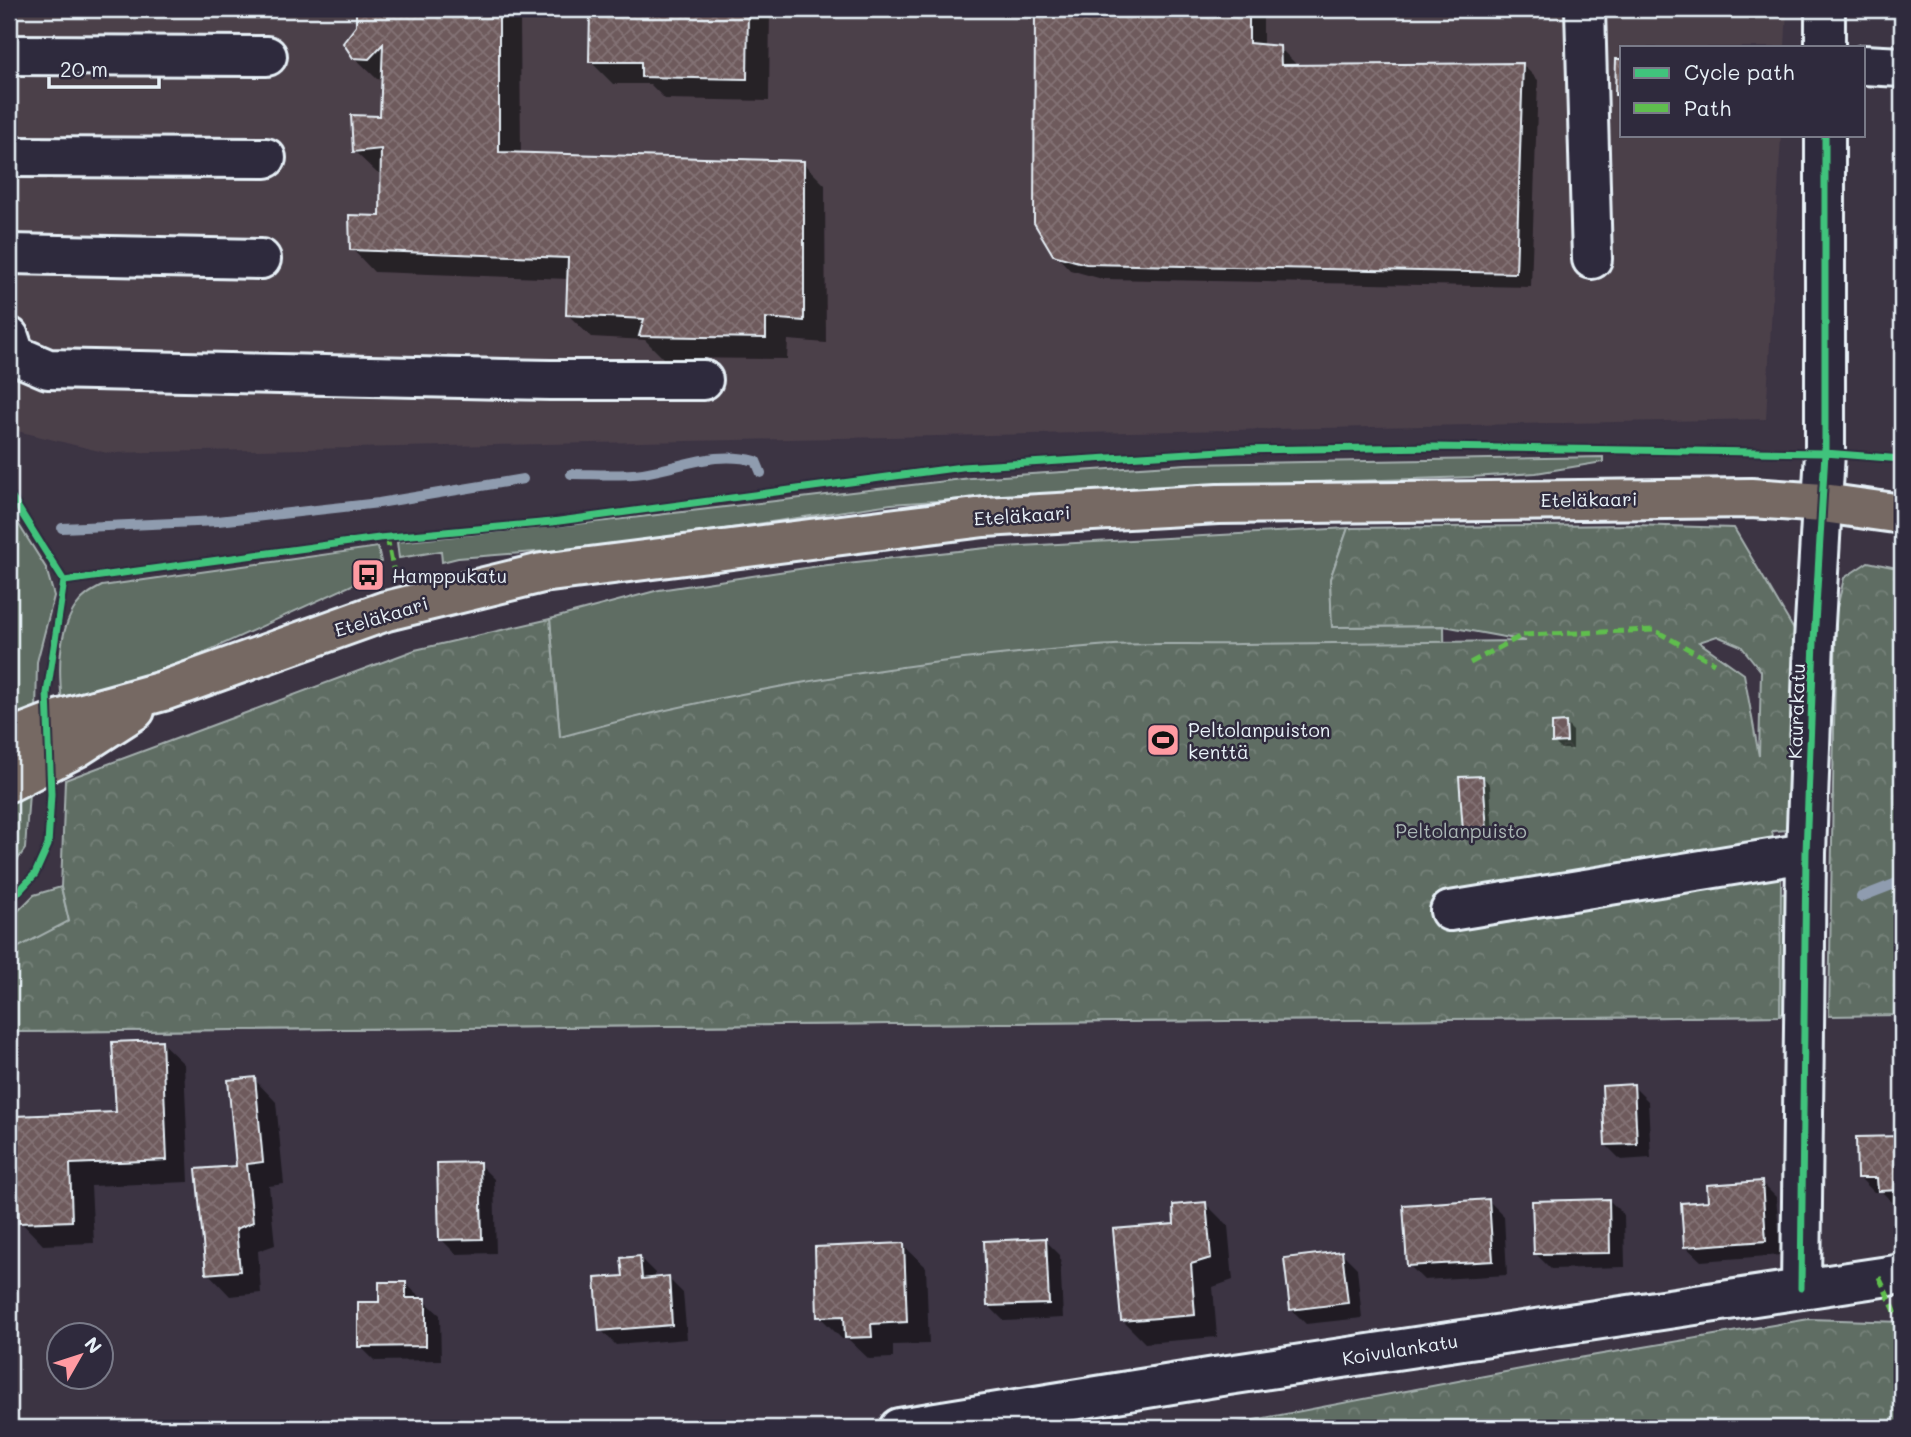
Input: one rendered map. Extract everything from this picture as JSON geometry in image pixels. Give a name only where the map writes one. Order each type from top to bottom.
[{"type":"main road","name":"Eteläkaari","points":[[9,739],[61,719],[163,691],[386,611],[542,573],[984,517],[1218,504],[1751,498],[1823,503],[1902,514]]},
{"type":"main road","name":"Eteläkaari","points":[[9,782],[76,748],[163,691]]},
{"type":"street","points":[[1585,9],[1592,259]]},
{"type":"street","points":[[1825,9],[1825,46]]},
{"type":"street","points":[[9,55],[267,56]]},
{"type":"street","points":[[1866,65],[1902,67]]},
{"type":"street","name":"Kaurakatu","points":[[1801,1288],[1806,853],[1825,453],[1825,136]]},
{"type":"street","points":[[9,157],[265,158]]},
{"type":"street","points":[[9,254],[261,258]]},
{"type":"street","points":[[9,337],[15,355],[48,369],[703,380]]},
{"type":"street","points":[[1450,911],[1806,853]]},
{"type":"street","name":"Koivulankatu","points":[[899,1428],[1215,1377],[1902,1275]]},
{"type":"shaded area","points":[[9,9],[1787,9],[1785,46],[1620,46],[1620,136],[1781,136],[1766,419],[107,453],[9,429]]},
{"type":"shaded area","points":[[1902,9],[1902,427],[1895,403]]},
{"type":"green space","points":[[1603,457],[1603,462],[1536,473],[1118,489],[891,504],[611,546],[458,558],[442,562],[441,551],[399,558],[397,542],[606,521],[971,478],[1187,464]]},
{"type":"green space","points":[[9,509],[46,568],[54,596],[37,662],[36,714],[9,722]]},
{"type":"green space","name":"Peltolanpuisto","points":[[1633,525],[1734,528],[1797,635],[1788,830],[1772,831],[1781,881],[1780,1016],[9,1032],[9,952],[69,921],[61,887],[65,780],[415,650],[550,619],[560,737],[760,690],[894,668],[1029,652],[1132,644],[1526,641],[1444,626],[1332,627],[1330,579],[1348,528]],"holes":[[[1717,636],[1741,646],[1761,671],[1759,756],[1744,674],[1699,642]]]},
{"type":"green space","name":"Peltolanpuisto","points":[[1348,528],[1330,579],[1332,627],[1444,626],[1448,969],[1668,911],[1788,893],[1788,1008],[1780,1016],[9,1032],[9,920],[34,895],[61,887],[72,934],[581,986],[550,619],[659,590],[819,566],[986,548]]},
{"type":"green space","points":[[378,547],[381,562],[361,570],[363,580],[188,660],[62,704],[60,666],[65,628],[79,602],[102,586]]},
{"type":"green space","points":[[1868,562],[1902,569],[1902,1015],[1829,1016],[1836,612],[1844,578]]},
{"type":"green space","points":[[29,793],[25,849],[9,872],[9,803]]},
{"type":"green space","points":[[1809,1319],[1902,1322],[1902,1428],[1212,1428],[1573,1359]]},
{"type":"building","points":[[356,9],[499,9],[499,152],[804,161],[804,321],[766,318],[766,338],[639,336],[644,319],[566,315],[568,258],[350,250],[349,215],[380,216],[381,149],[353,152],[351,115],[380,116],[383,44],[369,59],[353,58],[343,43],[356,26]]},
{"type":"building","points":[[590,9],[748,9],[747,79],[641,77],[641,62],[589,62]]},
{"type":"building","points":[[1035,9],[1249,9],[1249,43],[1280,46],[1281,65],[1523,63],[1516,273],[1086,264],[1053,255],[1034,223]]},
{"type":"building","points":[[1616,59],[1620,59],[1620,95],[1615,95]]},
{"type":"building","points":[[1566,722],[1567,742],[1552,743],[1552,723]]},
{"type":"building","points":[[1483,776],[1487,830],[1463,831],[1459,777]]},
{"type":"building","points":[[162,1040],[167,1160],[70,1164],[72,1221],[19,1223],[14,1116],[116,1112],[112,1042]]},
{"type":"building","points":[[255,1077],[263,1162],[247,1164],[253,1222],[236,1229],[240,1271],[206,1274],[196,1169],[236,1166],[228,1080]]},
{"type":"building","points":[[1634,1084],[1637,1144],[1605,1145],[1602,1086]]},
{"type":"building","points":[[1902,1136],[1902,1190],[1878,1191],[1877,1178],[1857,1178],[1856,1137]]},
{"type":"building","points":[[480,1162],[482,1239],[439,1240],[437,1163]]},
{"type":"building","points":[[1762,1181],[1766,1241],[1684,1247],[1681,1203],[1708,1201],[1707,1185]]},
{"type":"building","points":[[1489,1199],[1493,1261],[1407,1266],[1403,1205]]},
{"type":"building","points":[[1609,1199],[1610,1253],[1534,1254],[1532,1201]]},
{"type":"building","points":[[1206,1202],[1211,1258],[1191,1264],[1195,1315],[1121,1321],[1113,1229],[1174,1224],[1173,1205]]},
{"type":"building","points":[[1046,1238],[1049,1304],[987,1306],[984,1241]]},
{"type":"building","points":[[904,1243],[907,1322],[871,1324],[872,1337],[845,1338],[844,1316],[817,1317],[815,1247]]},
{"type":"building","points":[[1342,1251],[1348,1303],[1290,1310],[1284,1258]]},
{"type":"building","points":[[640,1256],[642,1279],[669,1276],[672,1325],[599,1331],[595,1278],[623,1276],[621,1258]]},
{"type":"building","points":[[379,1282],[406,1282],[406,1298],[426,1298],[426,1346],[358,1347],[358,1302],[379,1302]]},
{"type":"waterway","points":[[571,474],[643,473],[727,457],[756,461],[761,473]]},
{"type":"waterway","points":[[62,528],[218,521],[379,503],[523,479]]},
{"type":"waterway","points":[[1861,897],[1902,883]]},
{"type":"marked path","points":[[387,537],[393,568]]},
{"type":"marked path","points":[[1470,663],[1523,635],[1654,630],[1714,663]]},
{"type":"marked path","points":[[1879,1277],[1902,1326]]},
{"type":"cycle path","points":[[1801,1288],[1806,853],[1825,453],[1825,136]]},
{"type":"cycle path","points":[[64,581],[379,538],[552,522],[962,467],[1238,450],[1434,447],[1825,453],[1902,459]]},
{"type":"cycle path","points":[[9,493],[64,581],[47,693],[51,794],[48,845],[35,874],[9,902]]},
{"type":"place","name":"Hamppukatu","points":[[368,575]]},
{"type":"place","name":"Peltolanpuiston kenttä","points":[[1163,740]]}]
